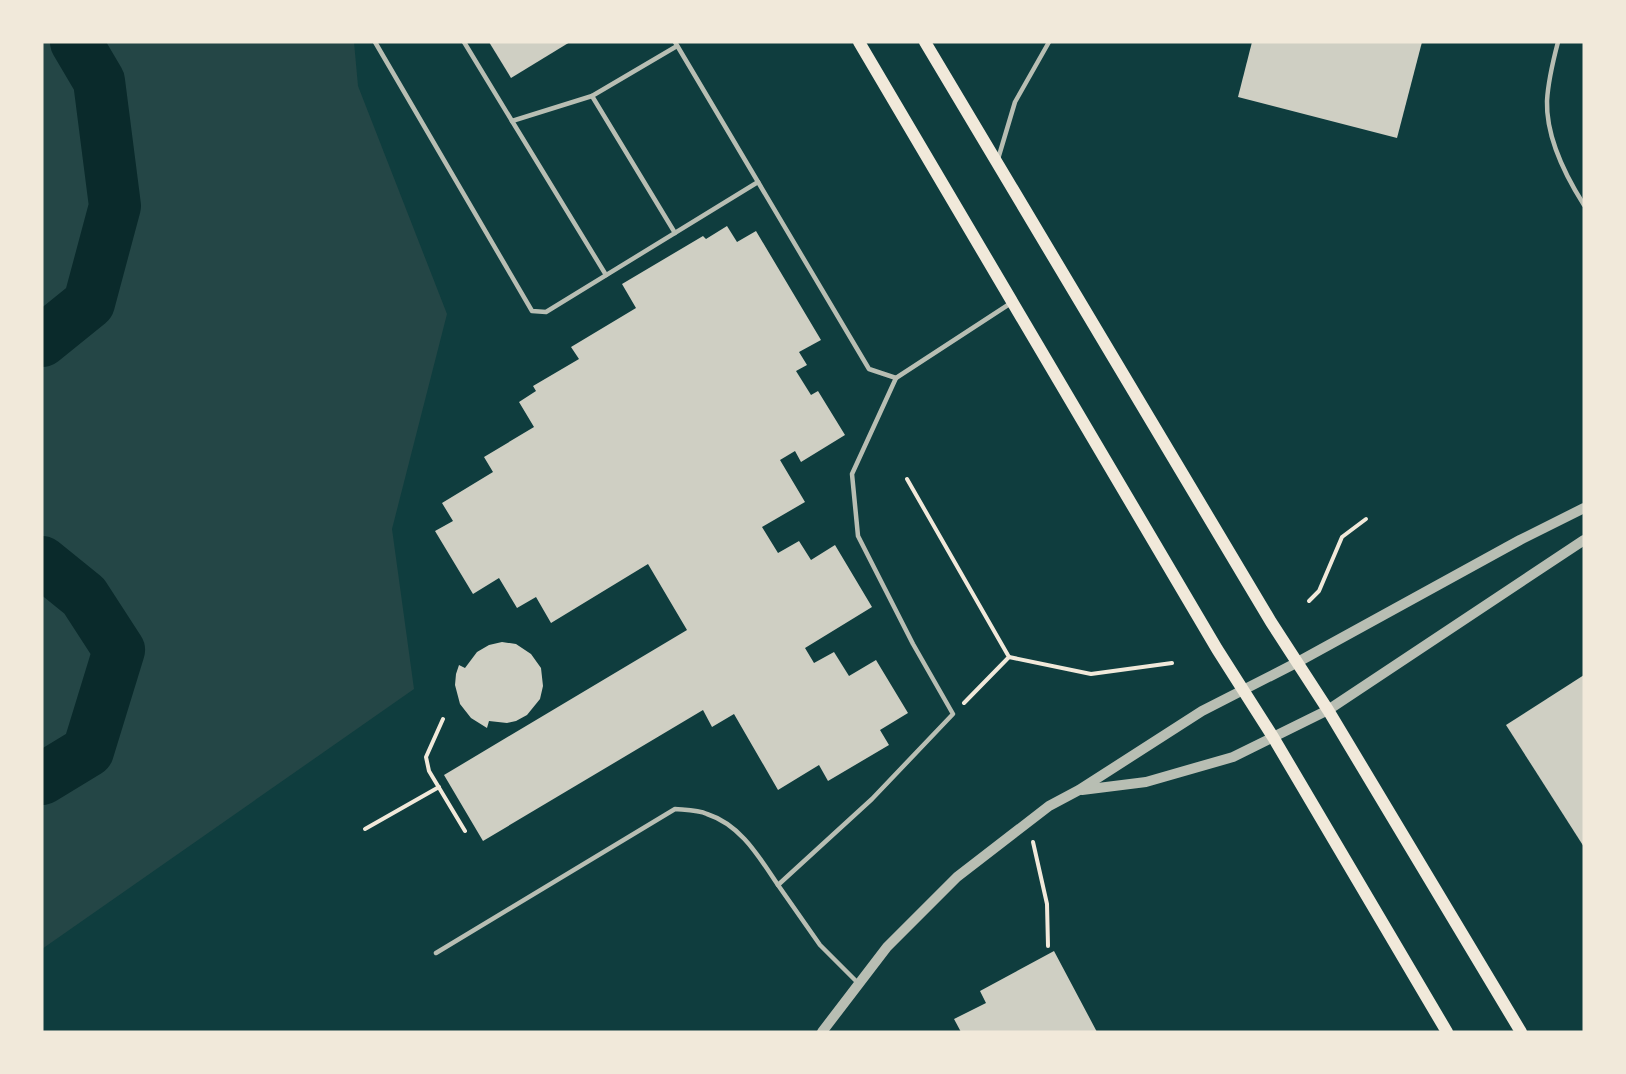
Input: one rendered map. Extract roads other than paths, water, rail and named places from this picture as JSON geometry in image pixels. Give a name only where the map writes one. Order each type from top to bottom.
[{"type":"main road","points":[[859,42],[1241,690],[1273,737],[1447,1032]]},
{"type":"main road","points":[[925,42],[1296,663],[1328,710],[1521,1032]]},
{"type":"street","points":[[822,1032],[887,947],[957,877],[1028,820],[1202,711],[1584,508]]},
{"type":"street","points":[[1079,790],[1146,782],[1233,757],[1328,710],[1584,540]]},
{"type":"lane","points":[[375,42],[532,311],[546,312],[758,182]]},
{"type":"lane","points":[[464,42],[606,275]]},
{"type":"lane","points":[[997,162],[1015,102],[1049,42]]},
{"type":"lane","points":[[1558,42],[1547,102],[1551,129],[1556,149],[1570,183],[1584,205]]},
{"type":"lane","points":[[512,121],[592,96],[676,44],[869,369],[896,378]]},
{"type":"lane","points":[[592,96],[675,233]]},
{"type":"lane","points":[[778,885],[872,799],[953,714],[913,644],[858,536],[852,474],[896,378],[1013,302]]},
{"type":"lane","points":[[436,953],[675,808],[707,813],[731,827],[751,845],[820,945],[859,984]]},
{"type":"waterway","points":[[42,341],[89,303],[115,206],[99,81],[76,42]]},
{"type":"waterway","points":[[42,562],[84,596],[119,650],[88,751],[42,779]]}]
